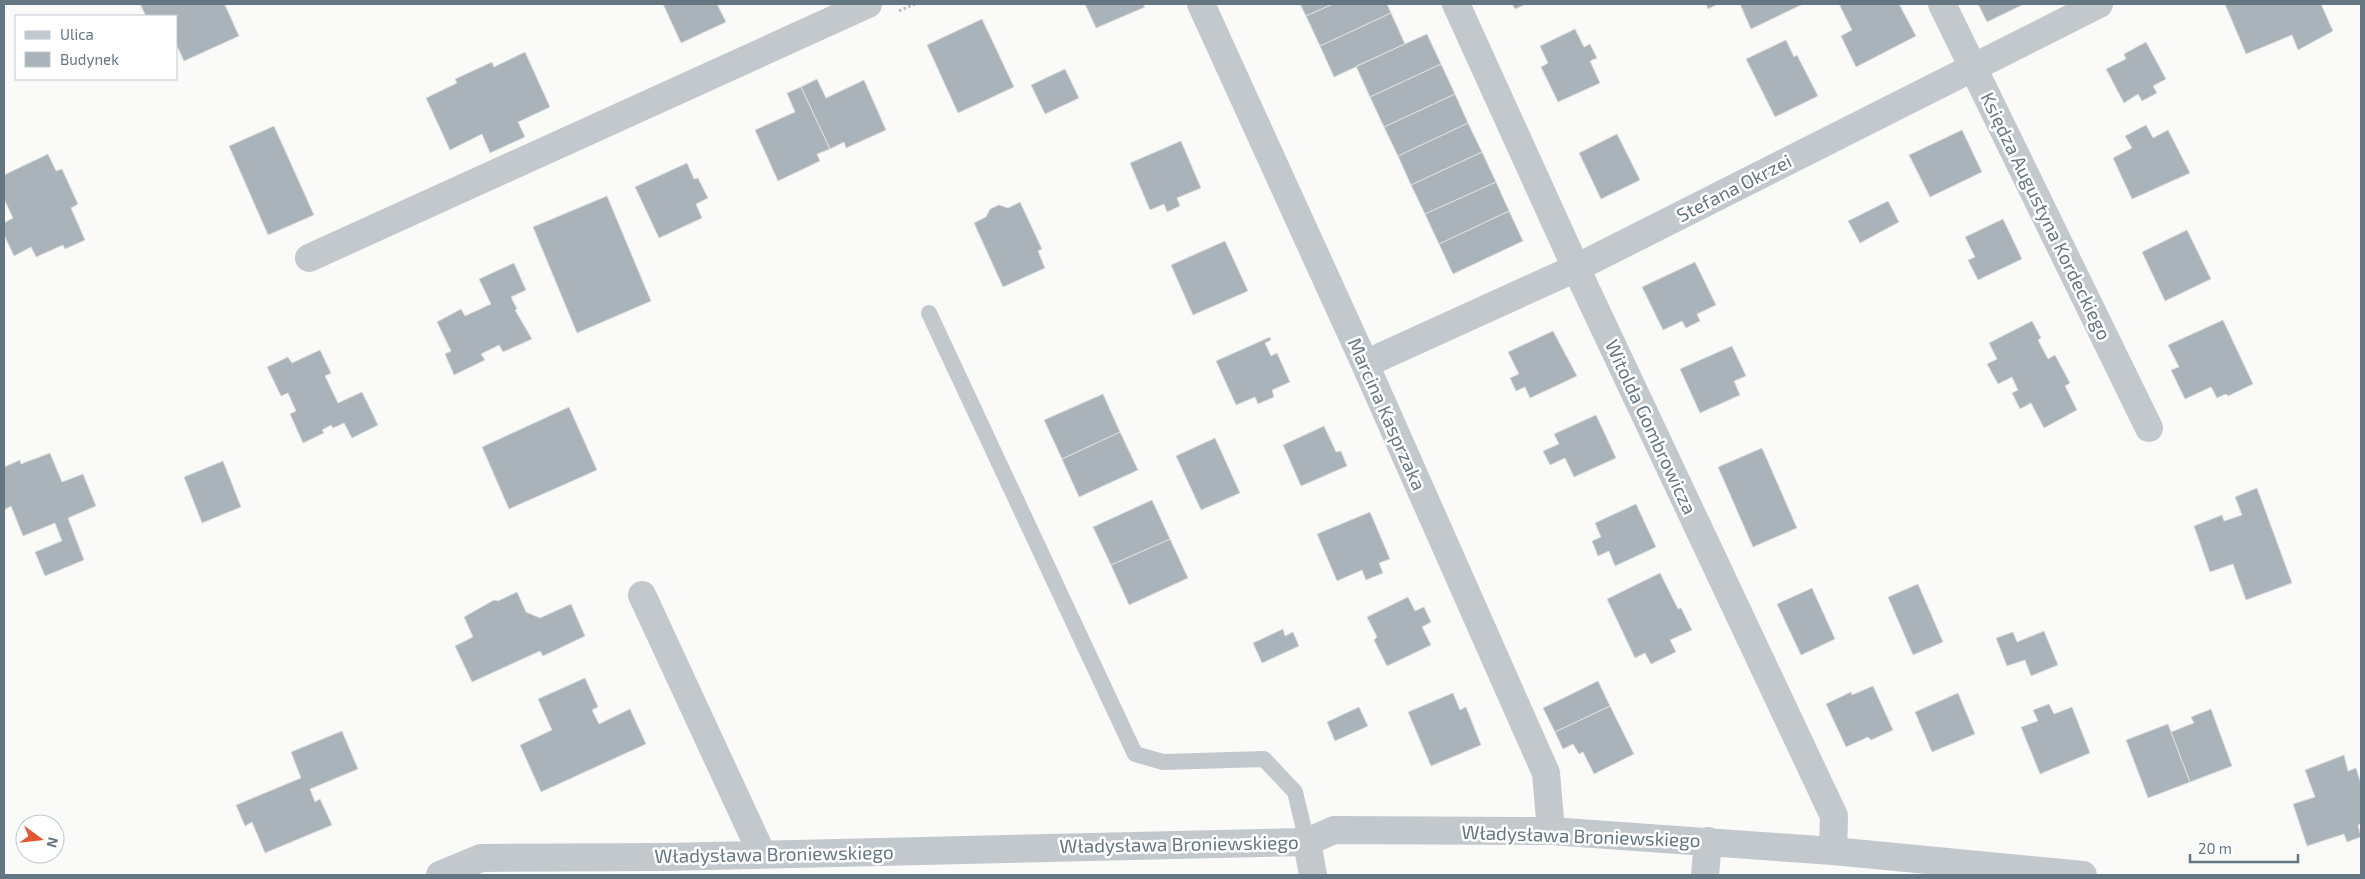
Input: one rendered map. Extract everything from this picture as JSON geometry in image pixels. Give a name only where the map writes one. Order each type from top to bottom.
[{"type":"street","points":[[309,258],[868,4]]},
{"type":"street","name":"Marcina Kasprzaka","points":[[1201,4],[1365,364],[1546,773],[1551,831]]},
{"type":"street","name":"Witolda Gombrowicza","points":[[1456,4],[1576,268],[1834,816],[1834,851]]},
{"type":"street","name":"Księdza Augustyna Kordeckiego","points":[[1942,4],[2149,428]]},
{"type":"street","name":"Stefana Okrzei","points":[[1365,364],[1576,268],[2099,4]]},
{"type":"street","points":[[642,595],[762,854]]},
{"type":"street","name":"Władysława Broniewskiego","points":[[485,867],[762,854],[1307,842],[1334,830],[1551,831],[1834,851],[2008,871],[2083,875]]},
{"type":"street","points":[[1705,875],[1708,841]]},
{"type":"street","points":[[1307,842],[1313,875]]},
{"type":"street","points":[[440,875],[485,867]]},
{"type":"lane","points":[[929,313],[1135,754],[1162,762],[1264,759],[1295,792],[1307,842]]},
{"type":"building","points":[[140,4],[228,4],[225,5],[239,36],[184,61],[178,48],[178,15],[146,15]]},
{"type":"building","points":[[663,4],[717,4],[726,22],[681,43]]},
{"type":"building","points":[[1085,4],[1143,4],[1145,7],[1096,28]]},
{"type":"building","points":[[1300,4],[1333,4],[1306,16]]},
{"type":"building","points":[[1333,4],[1387,4],[1391,13],[1320,46],[1306,16]]},
{"type":"building","points":[[1512,4],[1526,4],[1515,9]]},
{"type":"building","points":[[1706,4],[1718,4],[1708,9]]},
{"type":"building","points":[[1740,4],[1803,4],[1751,29]]},
{"type":"building","points":[[1839,4],[1899,4],[1916,36],[1856,67],[1841,36],[1852,30]]},
{"type":"building","points":[[1978,4],[2024,4],[1987,22]]},
{"type":"building","points":[[2225,4],[2321,4],[2333,31],[2298,50],[2292,35],[2246,54]]},
{"type":"building","points":[[1391,13],[1405,44],[1334,77],[1320,46]]},
{"type":"building","points":[[982,19],[1014,87],[958,113],[927,45]]},
{"type":"building","points":[[1575,29],[1584,47],[1590,44],[1597,58],[1590,61],[1600,83],[1558,102],[1541,67],[1548,63],[1540,46]]},
{"type":"building","points":[[1427,34],[1441,64],[1370,97],[1356,66]]},
{"type":"building","points":[[1786,40],[1794,57],[1797,55],[1818,96],[1775,117],[1746,59]]},
{"type":"building","points":[[2146,42],[2166,79],[2153,86],[2157,93],[2142,101],[2138,94],[2124,103],[2106,69],[2126,59],[2124,54]]},
{"type":"building","points":[[525,52],[550,107],[518,122],[525,137],[490,153],[482,134],[450,150],[426,98],[457,83],[455,79],[492,62],[494,67]]},
{"type":"building","points":[[1441,64],[1455,94],[1384,127],[1370,97]]},
{"type":"building","points":[[1065,69],[1079,98],[1045,114],[1031,85]]},
{"type":"building","points":[[817,79],[826,98],[864,80],[886,130],[846,148],[844,142],[830,149],[801,87]]},
{"type":"building","points":[[801,87],[830,149],[817,154],[820,161],[778,181],[755,130],[795,112],[787,93]]},
{"type":"building","points":[[1455,94],[1468,123],[1398,156],[1384,127]]},
{"type":"building","points":[[1468,123],[1482,152],[1411,185],[1398,156]]},
{"type":"building","points":[[2146,125],[2153,138],[2168,130],[2190,173],[2132,199],[2113,158],[2132,148],[2125,136]]},
{"type":"building","points":[[274,126],[314,215],[268,235],[229,146]]},
{"type":"building","points":[[1962,130],[1982,172],[1930,197],[1909,155]]},
{"type":"building","points":[[1617,134],[1640,180],[1601,199],[1579,153]]},
{"type":"building","points":[[1181,141],[1201,188],[1177,198],[1180,206],[1167,212],[1164,204],[1150,210],[1130,163]]},
{"type":"building","points":[[1482,152],[1496,182],[1425,214],[1411,185]]},
{"type":"building","points":[[48,154],[56,171],[62,169],[78,204],[71,208],[85,240],[65,249],[63,245],[36,257],[31,247],[14,256],[4,235],[4,223],[13,218],[4,199],[4,175]]},
{"type":"building","points":[[687,163],[694,179],[698,178],[708,198],[696,204],[702,218],[659,238],[635,187]]},
{"type":"building","points":[[1496,182],[1509,211],[1439,244],[1425,214]]},
{"type":"building","points":[[607,196],[651,301],[577,333],[533,227]]},
{"type":"building","points":[[1888,201],[1899,222],[1860,243],[1848,221]]},
{"type":"building","points":[[1020,202],[1042,249],[1038,251],[1045,268],[1003,287],[974,223],[986,217],[990,209],[999,205],[1008,208]]},
{"type":"building","points":[[1509,211],[1523,241],[1453,274],[1439,244]]},
{"type":"building","points":[[2003,219],[2022,259],[1978,280],[1968,260],[1975,257],[1965,237]]},
{"type":"building","points":[[2187,230],[2211,279],[2165,301],[2142,252]]},
{"type":"building","points":[[1225,241],[1248,291],[1193,315],[1171,265]]},
{"type":"building","points":[[1695,262],[1716,305],[1697,314],[1700,321],[1686,328],[1682,321],[1663,330],[1642,287]]},
{"type":"building","points":[[514,263],[526,290],[511,297],[517,309],[515,310],[532,339],[503,352],[499,345],[481,354],[485,360],[454,375],[445,354],[451,351],[437,322],[461,309],[465,316],[491,304],[479,279]]},
{"type":"building","points":[[2223,320],[2253,384],[2228,396],[2226,394],[2217,398],[2211,387],[2185,399],[2171,370],[2179,367],[2168,345]]},
{"type":"building","points":[[2032,321],[2041,338],[2038,340],[2048,359],[2055,355],[2070,383],[2065,386],[2077,410],[2044,428],[2031,403],[2020,409],[2012,393],[2018,390],[2012,377],[1998,384],[1987,364],[1997,359],[1989,343]]},
{"type":"building","points":[[1553,331],[1577,376],[1530,398],[1525,387],[1516,391],[1510,378],[1519,374],[1508,352]]},
{"type":"building","points":[[1270,337],[1271,340],[1265,343],[1271,356],[1277,353],[1290,382],[1272,390],[1274,397],[1258,404],[1255,397],[1236,405],[1216,361]]},
{"type":"building","points":[[1732,346],[1746,376],[1734,381],[1740,395],[1700,413],[1680,369]]},
{"type":"building","points":[[320,350],[331,373],[325,376],[338,403],[362,392],[378,425],[352,438],[344,423],[333,428],[331,425],[322,430],[324,433],[303,443],[290,414],[296,411],[288,393],[281,396],[267,367],[288,357],[292,363]]},
{"type":"building","points":[[1103,394],[1120,432],[1062,459],[1044,420]]},
{"type":"building","points":[[569,407],[597,470],[509,509],[482,447]]},
{"type":"building","points":[[1596,415],[1616,458],[1574,477],[1565,458],[1550,465],[1543,451],[1559,444],[1554,434]]},
{"type":"building","points":[[1324,426],[1336,452],[1341,451],[1347,466],[1301,486],[1283,445]]},
{"type":"building","points":[[1120,432],[1138,470],[1079,497],[1062,459]]},
{"type":"building","points":[[1215,438],[1240,493],[1201,510],[1176,456]]},
{"type":"building","points":[[1762,448],[1797,528],[1753,547],[1718,467]]},
{"type":"building","points":[[50,453],[62,482],[83,474],[96,506],[68,518],[84,560],[45,576],[35,552],[62,541],[55,523],[23,536],[11,506],[4,510],[4,467],[20,460],[21,464]]},
{"type":"building","points":[[223,461],[241,507],[202,523],[184,477]]},
{"type":"building","points":[[2257,488],[2292,583],[2246,600],[2233,564],[2210,572],[2194,526],[2222,515],[2224,521],[2242,515],[2235,497]]},
{"type":"building","points":[[1152,500],[1170,539],[1111,565],[1093,527]]},
{"type":"building","points":[[1636,504],[1656,547],[1615,566],[1609,551],[1598,556],[1592,541],[1601,537],[1595,523]]},
{"type":"building","points":[[1370,512],[1390,559],[1379,563],[1383,573],[1366,580],[1362,570],[1337,581],[1317,534]]},
{"type":"building","points":[[1170,539],[1188,578],[1129,605],[1111,565]]},
{"type":"building","points":[[1660,573],[1678,609],[1681,608],[1692,630],[1670,640],[1676,652],[1651,664],[1645,653],[1635,658],[1607,599]]},
{"type":"building","points":[[1918,584],[1943,642],[1913,655],[1888,597]]},
{"type":"building","points":[[1812,588],[1835,639],[1801,655],[1777,604]]},
{"type":"building","points":[[517,592],[526,612],[540,618],[571,604],[585,636],[543,656],[540,651],[472,682],[455,646],[473,637],[464,617],[494,600],[498,601]]},
{"type":"building","points":[[1408,597],[1415,611],[1424,607],[1431,622],[1422,627],[1431,645],[1387,666],[1374,640],[1377,637],[1367,617]]},
{"type":"building","points":[[1283,629],[1285,636],[1293,632],[1299,646],[1262,663],[1253,643]]},
{"type":"building","points":[[2044,631],[2058,665],[2031,676],[2025,660],[2007,666],[1996,638],[2013,632],[2017,642]]},
{"type":"building","points":[[585,678],[598,707],[592,710],[599,724],[630,709],[646,744],[541,792],[520,745],[552,730],[538,699]]},
{"type":"building","points":[[1598,681],[1610,706],[1555,732],[1543,708]]},
{"type":"building","points":[[1873,686],[1893,730],[1871,740],[1868,737],[1846,747],[1826,704],[1851,692],[1852,695]]},
{"type":"building","points":[[1453,693],[1460,710],[1466,707],[1481,745],[1431,766],[1408,712]]},
{"type":"building","points":[[1958,693],[1975,734],[1932,752],[1915,712]]},
{"type":"building","points":[[2049,704],[2054,714],[2072,707],[2090,753],[2040,774],[2021,727],[2038,721],[2033,710]]},
{"type":"building","points":[[1610,706],[1634,754],[1594,774],[1583,752],[1579,754],[1573,744],[1563,749],[1555,732]]},
{"type":"building","points":[[1359,707],[1368,726],[1335,741],[1327,722]]},
{"type":"building","points":[[2211,709],[2232,766],[2190,782],[2171,732],[2194,723],[2191,717]]},
{"type":"building","points":[[2168,724],[2190,782],[2148,798],[2126,740]]},
{"type":"building","points":[[342,731],[358,769],[310,789],[315,802],[320,799],[332,825],[265,853],[252,822],[245,826],[236,805],[301,778],[291,752]]},
{"type":"building","points":[[2344,755],[2348,771],[2356,768],[2361,784],[2361,824],[2358,825],[2361,837],[2347,842],[2344,834],[2307,846],[2293,804],[2315,797],[2305,770]]}]
